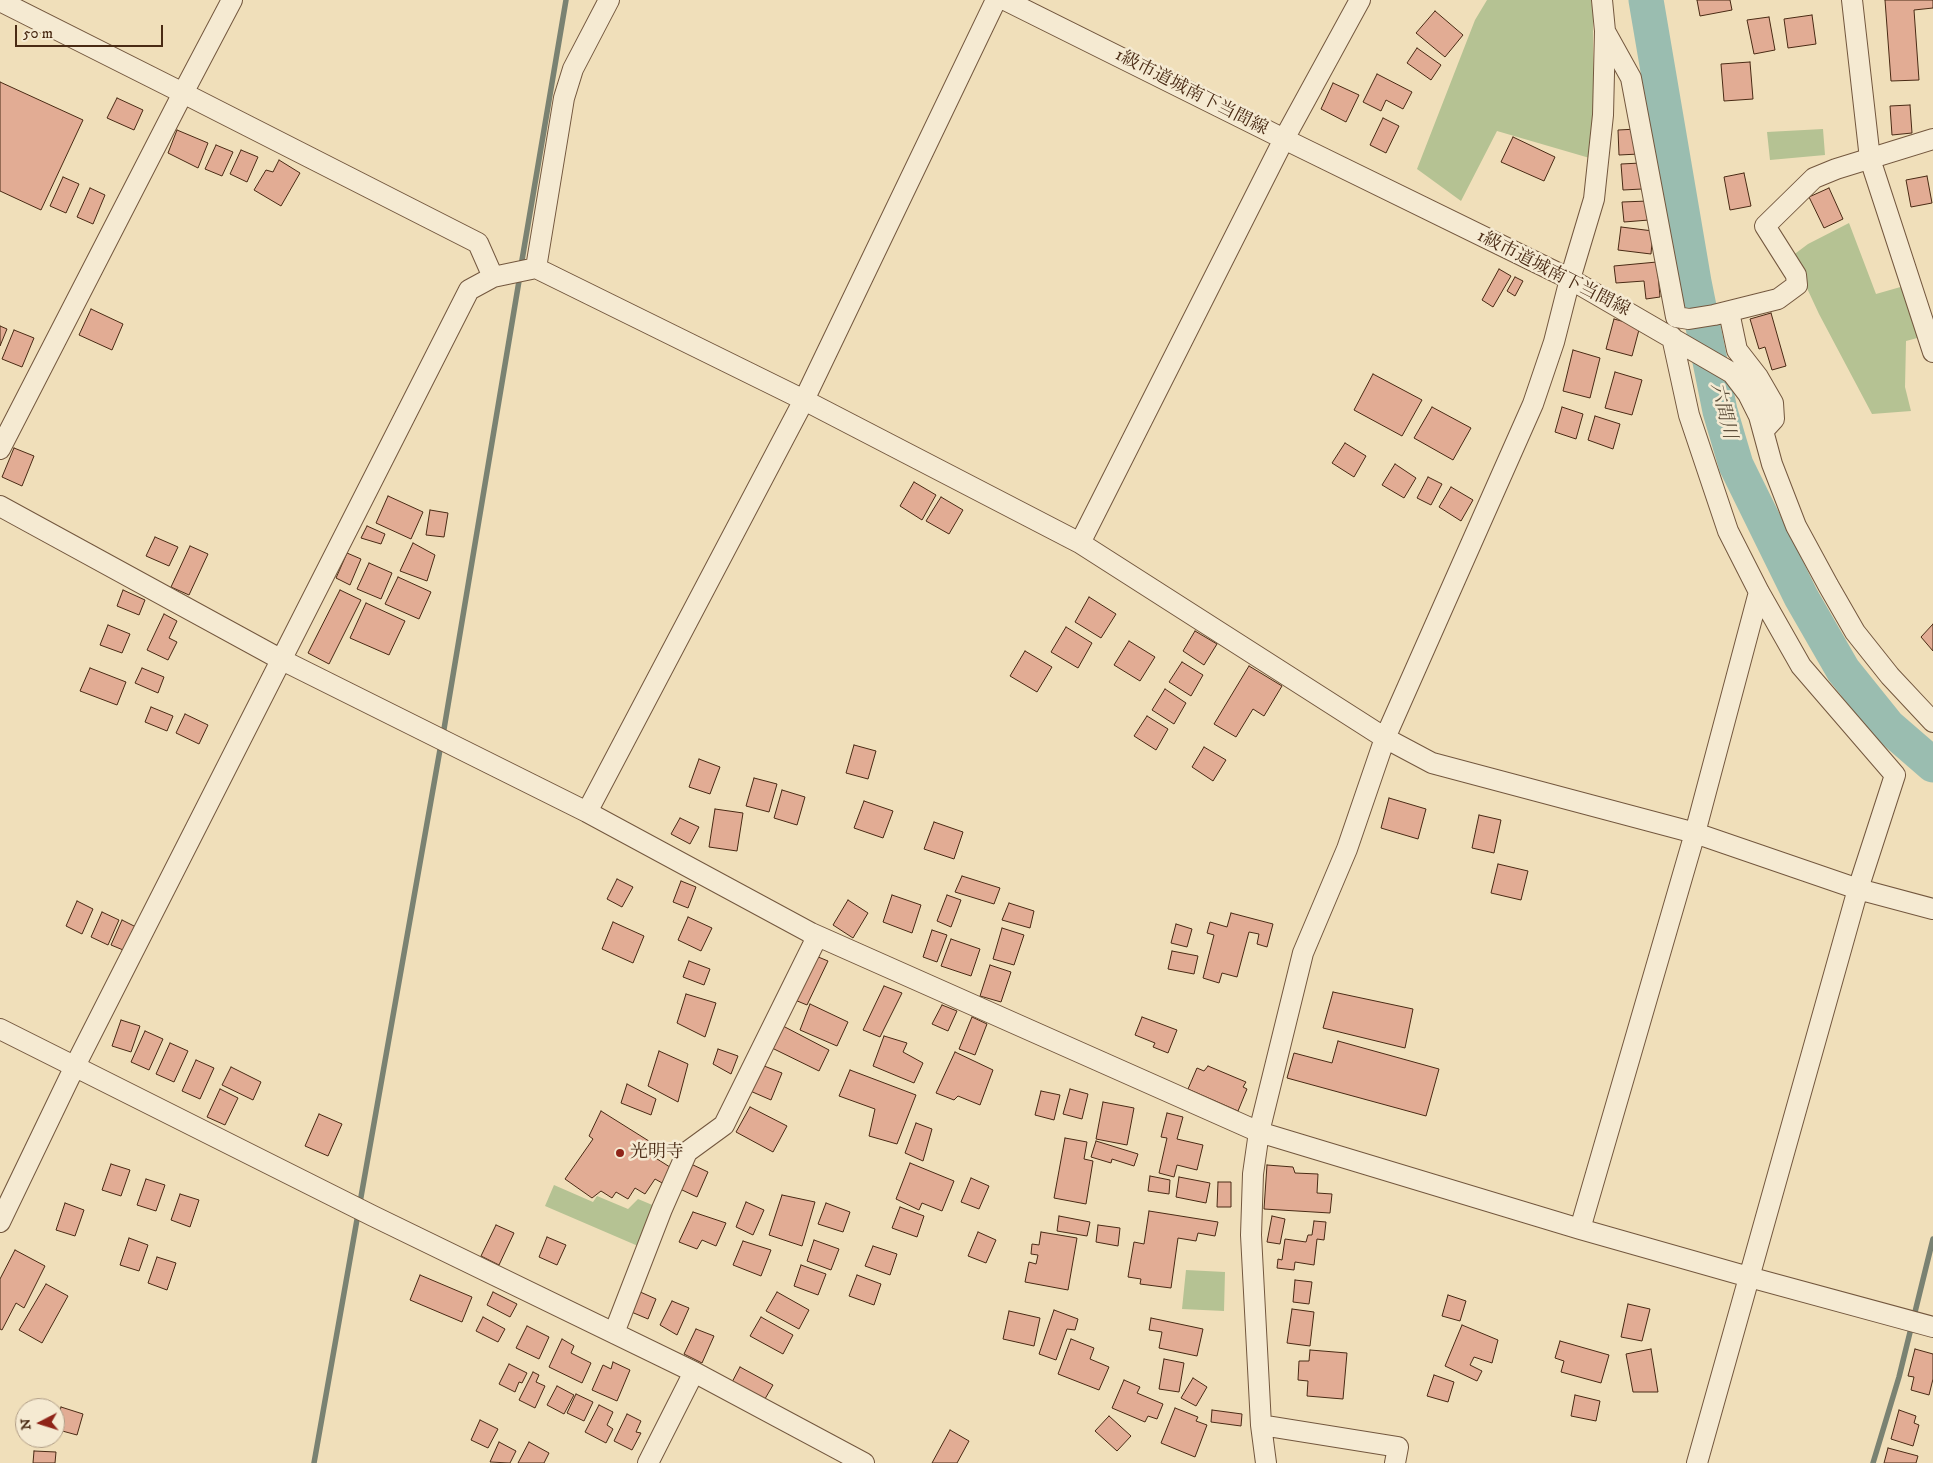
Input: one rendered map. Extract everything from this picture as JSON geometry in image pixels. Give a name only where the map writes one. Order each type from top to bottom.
[{"type":"street","points":[[0,449],[232,0]]},
{"type":"street","points":[[536,268],[564,98],[573,69],[610,0]]},
{"type":"street","points":[[587,812],[804,400],[996,0]]},
{"type":"street","name":"1級市道城南下当間線","points":[[1005,0],[1284,140],[1570,279],[1732,373],[1748,394],[1759,416],[1772,464],[1796,526],[1855,632],[1890,676],[1933,722]]},
{"type":"street","points":[[1080,543],[1284,140],[1360,0]]},
{"type":"street","points":[[1266,1463],[1261,1425],[1251,1235],[1253,1174],[1259,1132],[1303,953],[1347,849],[1385,738],[1533,404],[1554,342],[1570,279],[1594,199],[1603,115],[1605,31],[1602,0]]},
{"type":"street","points":[[1852,0],[1870,159],[1933,352]]},
{"type":"street","points":[[0,1],[478,243],[493,277]]},
{"type":"street","points":[[1605,31],[1631,78],[1676,318],[1689,319],[1722,314],[1778,298],[1796,285],[1796,274],[1765,226],[1814,178],[1933,140]]},
{"type":"street","points":[[0,1222],[75,1066],[469,290],[493,277],[536,268],[804,400],[1080,543],[1385,738],[1432,763],[1695,833],[1858,890],[1933,909]]},
{"type":"street","points":[[1722,314],[1737,350],[1758,377],[1773,403],[1774,419],[1763,431]]},
{"type":"street","points":[[1677,340],[1689,415],[1728,531],[1759,592],[1801,666],[1895,775],[1858,890],[1697,1463]]},
{"type":"street","points":[[0,506],[280,659],[587,812],[811,933],[1259,1132],[1580,1229],[1933,1327]]},
{"type":"street","points":[[1580,1229],[1695,833],[1759,592]]},
{"type":"street","points":[[614,1333],[662,1209],[687,1152],[724,1125],[815,941],[811,933]]},
{"type":"street","points":[[0,1028],[373,1216],[694,1372],[864,1463]]},
{"type":"street","points":[[648,1463],[694,1372]]},
{"type":"street","points":[[1261,1425],[1398,1447],[1395,1463]]},
{"type":"green space","points":[[1487,0],[1591,0],[1593,11],[1593,159],[1497,131],[1461,201],[1417,169],[1475,20]]},
{"type":"green space","points":[[1823,129],[1825,155],[1770,160],[1767,132]]},
{"type":"green space","points":[[1849,223],[1876,294],[1904,286],[1921,337],[1906,341],[1905,387],[1911,411],[1872,414],[1819,314],[1792,256],[1808,244]]},
{"type":"green space","points":[[554,1185],[593,1202],[597,1196],[628,1209],[638,1199],[662,1209],[645,1249],[545,1206]]},
{"type":"green space","points":[[1186,1270],[1225,1272],[1224,1311],[1182,1309]]},
{"type":"building","points":[[1697,0],[1730,0],[1732,10],[1700,16]]},
{"type":"building","points":[[1885,0],[1933,0],[1933,8],[1914,10],[1919,80],[1891,81]]},
{"type":"building","points":[[1435,11],[1463,35],[1445,57],[1416,33]]},
{"type":"building","points":[[1812,15],[1816,44],[1788,48],[1784,19]]},
{"type":"building","points":[[1769,17],[1775,50],[1754,54],[1747,20]]},
{"type":"building","points":[[1417,48],[1441,65],[1431,80],[1407,63]]},
{"type":"building","points":[[1750,62],[1753,99],[1724,101],[1721,64]]},
{"type":"building","points":[[1377,74],[1412,92],[1403,109],[1386,100],[1381,111],[1363,102]]},
{"type":"building","points":[[0,82],[83,120],[41,210],[0,191]]},
{"type":"building","points":[[1333,83],[1359,95],[1346,122],[1321,109]]},
{"type":"building","points":[[117,98],[143,110],[134,130],[107,118]]},
{"type":"building","points":[[1910,105],[1912,133],[1892,135],[1890,106]]},
{"type":"building","points":[[1383,118],[1399,126],[1386,153],[1370,145]]},
{"type":"building","points":[[1638,129],[1639,154],[1619,155],[1618,130]]},
{"type":"building","points":[[177,130],[208,143],[198,168],[168,153]]},
{"type":"building","points":[[1513,137],[1555,157],[1544,181],[1501,162]]},
{"type":"building","points":[[216,145],[233,152],[222,176],[205,169]]},
{"type":"building","points":[[241,150],[258,157],[247,182],[230,174]]},
{"type":"building","points":[[279,160],[300,173],[281,206],[254,190],[266,170],[273,172]]},
{"type":"building","points":[[1641,163],[1642,189],[1623,190],[1621,164]]},
{"type":"building","points":[[1744,173],[1751,206],[1730,210],[1724,177]]},
{"type":"building","points":[[1927,176],[1932,203],[1911,207],[1906,180]]},
{"type":"building","points":[[63,177],[79,184],[66,213],[50,206]]},
{"type":"building","points":[[90,188],[105,195],[93,224],[77,217]]},
{"type":"building","points":[[1829,188],[1843,219],[1824,228],[1809,197]]},
{"type":"building","points":[[1648,201],[1649,220],[1624,222],[1622,202]]},
{"type":"building","points":[[1621,227],[1653,231],[1651,254],[1618,250]]},
{"type":"building","points":[[1657,262],[1660,297],[1646,299],[1644,281],[1616,283],[1614,266]]},
{"type":"building","points":[[1499,269],[1511,276],[1493,307],[1482,300]]},
{"type":"building","points":[[1515,277],[1523,281],[1515,296],[1507,291]]},
{"type":"building","points":[[91,309],[123,324],[112,350],[79,335]]},
{"type":"building","points":[[1771,313],[1786,366],[1772,370],[1765,347],[1759,349],[1750,319]]},
{"type":"building","points":[[1614,319],[1640,326],[1632,356],[1606,349]]},
{"type":"building","points":[[0,326],[7,329],[0,346]]},
{"type":"building","points":[[14,330],[34,338],[22,367],[2,359]]},
{"type":"building","points":[[1573,350],[1600,358],[1590,398],[1563,391]]},
{"type":"building","points":[[1615,372],[1642,380],[1632,415],[1605,408]]},
{"type":"building","points":[[1373,374],[1422,400],[1402,436],[1354,410]]},
{"type":"building","points":[[1432,407],[1471,428],[1453,460],[1414,438]]},
{"type":"building","points":[[1562,407],[1583,414],[1576,439],[1555,432]]},
{"type":"building","points":[[1595,416],[1620,424],[1613,449],[1588,440]]},
{"type":"building","points":[[1345,443],[1366,456],[1354,477],[1332,463]]},
{"type":"building","points":[[14,448],[34,456],[22,486],[2,477]]},
{"type":"building","points":[[1395,464],[1416,478],[1404,498],[1382,485]]},
{"type":"building","points":[[1428,477],[1442,484],[1431,505],[1417,498]]},
{"type":"building","points":[[914,482],[936,495],[922,520],[900,506]]},
{"type":"building","points":[[1451,487],[1473,500],[1461,521],[1439,507]]},
{"type":"building","points":[[388,496],[423,512],[411,539],[376,523]]},
{"type":"building","points":[[941,497],[963,510],[949,534],[926,521]]},
{"type":"building","points":[[430,510],[448,513],[444,537],[426,535]]},
{"type":"building","points":[[367,526],[385,534],[381,544],[361,538]]},
{"type":"building","points":[[155,537],[178,547],[169,566],[146,556]]},
{"type":"building","points":[[413,543],[435,555],[427,581],[400,571]]},
{"type":"building","points":[[190,546],[208,554],[189,595],[171,587]]},
{"type":"building","points":[[347,553],[361,559],[350,585],[336,578]]},
{"type":"building","points":[[369,563],[392,573],[381,599],[357,589]]},
{"type":"building","points":[[398,577],[431,592],[419,619],[385,604]]},
{"type":"building","points":[[123,590],[145,600],[139,615],[117,606]]},
{"type":"building","points":[[340,590],[361,600],[329,664],[308,653]]},
{"type":"building","points":[[1089,597],[1116,614],[1101,638],[1075,622]]},
{"type":"building","points":[[366,603],[405,621],[389,655],[350,638]]},
{"type":"building","points":[[164,614],[177,621],[169,638],[177,642],[168,660],[147,650]]},
{"type":"building","points":[[1933,624],[1933,651],[1921,637]]},
{"type":"building","points":[[108,625],[130,634],[122,653],[100,645]]},
{"type":"building","points":[[1066,627],[1092,643],[1078,668],[1051,652]]},
{"type":"building","points":[[1195,631],[1217,644],[1204,665],[1183,651]]},
{"type":"building","points":[[1129,641],[1155,657],[1140,681],[1114,665]]},
{"type":"building","points":[[1025,651],[1052,667],[1037,692],[1010,676]]},
{"type":"building","points":[[1182,662],[1203,675],[1191,696],[1169,682]]},
{"type":"building","points":[[1249,666],[1282,686],[1264,716],[1253,709],[1236,737],[1214,724]]},
{"type":"building","points":[[90,668],[126,682],[117,705],[80,691]]},
{"type":"building","points":[[142,668],[164,677],[158,693],[135,683]]},
{"type":"building","points":[[1165,689],[1186,703],[1174,724],[1152,710]]},
{"type":"building","points":[[151,707],[173,716],[167,731],[145,722]]},
{"type":"building","points":[[185,714],[208,725],[199,744],[176,733]]},
{"type":"building","points":[[1147,716],[1168,729],[1156,750],[1134,736]]},
{"type":"building","points":[[854,745],[876,751],[868,779],[846,773]]},
{"type":"building","points":[[1204,747],[1226,760],[1213,781],[1192,767]]},
{"type":"building","points":[[699,759],[720,767],[710,794],[689,787]]},
{"type":"building","points":[[754,778],[777,784],[769,812],[746,806]]},
{"type":"building","points":[[782,790],[805,797],[797,825],[774,818]]},
{"type":"building","points":[[1389,798],[1426,809],[1418,839],[1381,828]]},
{"type":"building","points":[[864,801],[893,811],[883,838],[854,828]]},
{"type":"building","points":[[715,809],[743,813],[737,851],[709,847]]},
{"type":"building","points":[[1479,815],[1501,820],[1494,853],[1472,848]]},
{"type":"building","points":[[680,818],[699,827],[690,844],[671,834]]},
{"type":"building","points":[[934,822],[963,832],[954,859],[924,849]]},
{"type":"building","points":[[1498,864],[1528,871],[1521,900],[1491,893]]},
{"type":"building","points":[[962,876],[1000,888],[994,904],[955,892]]},
{"type":"building","points":[[617,879],[633,887],[622,907],[607,899]]},
{"type":"building","points":[[681,881],[696,887],[688,908],[673,902]]},
{"type":"building","points":[[892,895],[921,905],[912,933],[883,922]]},
{"type":"building","points":[[947,895],[961,900],[951,927],[937,921]]},
{"type":"building","points":[[848,900],[868,913],[853,938],[833,925]]},
{"type":"building","points":[[77,901],[93,909],[82,934],[66,926]]},
{"type":"building","points":[[1009,903],[1034,911],[1030,928],[1002,920]]},
{"type":"building","points":[[102,912],[119,920],[108,945],[91,937]]},
{"type":"building","points":[[1231,913],[1273,924],[1267,947],[1257,944],[1259,934],[1249,932],[1237,977],[1222,973],[1219,983],[1203,978],[1214,935],[1207,933],[1210,922],[1227,927]]},
{"type":"building","points":[[688,917],[712,928],[701,951],[678,940]]},
{"type":"building","points":[[122,920],[138,928],[128,952],[111,945]]},
{"type":"building","points":[[613,922],[644,936],[633,963],[602,949]]},
{"type":"building","points":[[1176,924],[1192,929],[1187,947],[1171,943]]},
{"type":"building","points":[[1002,928],[1024,935],[1014,965],[993,959]]},
{"type":"building","points":[[932,930],[947,935],[937,962],[923,957]]},
{"type":"building","points":[[951,939],[980,949],[971,976],[941,966]]},
{"type":"building","points":[[1172,951],[1198,956],[1194,974],[1168,969]]},
{"type":"building","points":[[811,954],[828,961],[807,1005],[790,998]]},
{"type":"building","points":[[689,961],[710,969],[704,985],[683,977]]},
{"type":"building","points":[[990,965],[1011,972],[1001,1002],[980,996]]},
{"type":"building","points":[[884,986],[902,993],[880,1037],[863,1030]]},
{"type":"building","points":[[1333,992],[1413,1009],[1405,1048],[1323,1028]]},
{"type":"building","points":[[686,994],[716,1003],[705,1037],[677,1023]]},
{"type":"building","points":[[810,1004],[848,1022],[837,1046],[800,1030]]},
{"type":"building","points":[[942,1005],[957,1011],[948,1031],[932,1024]]},
{"type":"building","points":[[972,1017],[987,1024],[975,1055],[959,1049]]},
{"type":"building","points":[[1142,1017],[1177,1030],[1168,1053],[1153,1047],[1155,1043],[1135,1035]]},
{"type":"building","points":[[121,1020],[140,1026],[131,1052],[112,1046]]},
{"type":"building","points":[[783,1026],[829,1050],[819,1071],[772,1048]]},
{"type":"building","points":[[145,1031],[163,1039],[149,1070],[131,1062]]},
{"type":"building","points":[[884,1036],[907,1043],[903,1052],[923,1063],[914,1083],[873,1066]]},
{"type":"building","points":[[1338,1041],[1439,1069],[1426,1116],[1287,1078],[1294,1053],[1332,1063]]},
{"type":"building","points":[[170,1043],[188,1051],[174,1082],[156,1074]]},
{"type":"building","points":[[718,1049],[738,1056],[731,1074],[713,1064]]},
{"type":"building","points":[[659,1051],[688,1064],[678,1102],[648,1086]]},
{"type":"building","points":[[955,1052],[993,1070],[980,1105],[958,1096],[954,1100],[936,1093]]},
{"type":"building","points":[[196,1060],[214,1068],[200,1099],[182,1091]]},
{"type":"building","points":[[759,1064],[782,1073],[771,1100],[748,1090]]},
{"type":"building","points":[[1208,1066],[1246,1082],[1243,1087],[1247,1089],[1238,1111],[1188,1089],[1197,1068],[1204,1071]]},
{"type":"building","points":[[231,1067],[261,1082],[253,1100],[222,1085]]},
{"type":"building","points":[[850,1070],[916,1095],[897,1144],[869,1136],[875,1109],[839,1096]]},
{"type":"building","points":[[627,1084],[656,1099],[651,1115],[621,1103]]},
{"type":"building","points":[[220,1089],[238,1098],[225,1125],[207,1117]]},
{"type":"building","points":[[1070,1089],[1088,1094],[1082,1119],[1063,1114]]},
{"type":"building","points":[[1041,1091],[1060,1095],[1054,1120],[1035,1115]]},
{"type":"building","points":[[1103,1102],[1134,1108],[1127,1145],[1096,1139]]},
{"type":"building","points":[[750,1107],[787,1126],[773,1152],[736,1132]]},
{"type":"building","name":"光明寺","points":[[601,1111],[660,1148],[654,1157],[673,1169],[664,1184],[655,1179],[645,1194],[635,1188],[628,1199],[616,1192],[612,1198],[601,1191],[592,1198],[565,1179],[593,1139],[589,1136]]},
{"type":"building","points":[[1167,1113],[1183,1117],[1177,1139],[1203,1145],[1197,1170],[1177,1165],[1174,1177],[1159,1173],[1167,1138],[1161,1137]]},
{"type":"building","points":[[319,1114],[342,1124],[328,1156],[305,1146]]},
{"type":"building","points":[[916,1123],[932,1129],[923,1161],[905,1153]]},
{"type":"building","points":[[1065,1138],[1087,1142],[1084,1159],[1093,1161],[1086,1204],[1054,1198]]},
{"type":"building","points":[[1096,1141],[1138,1154],[1134,1166],[1112,1159],[1111,1163],[1091,1157]]},
{"type":"building","points":[[910,1163],[954,1181],[942,1211],[922,1203],[919,1210],[896,1199]]},
{"type":"building","points":[[111,1164],[130,1170],[121,1196],[102,1190]]},
{"type":"building","points":[[691,1164],[708,1172],[697,1197],[680,1189]]},
{"type":"building","points":[[1267,1165],[1293,1167],[1295,1173],[1318,1174],[1317,1193],[1332,1194],[1330,1213],[1264,1209]]},
{"type":"building","points":[[1150,1176],[1170,1180],[1169,1194],[1148,1191]]},
{"type":"building","points":[[1179,1177],[1210,1183],[1206,1203],[1176,1197]]},
{"type":"building","points":[[971,1178],[989,1186],[979,1209],[961,1202]]},
{"type":"building","points":[[146,1179],[165,1185],[156,1211],[137,1205]]},
{"type":"building","points":[[1218,1182],[1231,1182],[1231,1207],[1217,1207]]},
{"type":"building","points":[[180,1194],[199,1200],[190,1227],[171,1220]]},
{"type":"building","points":[[782,1195],[815,1202],[802,1246],[769,1235]]},
{"type":"building","points":[[746,1202],[764,1210],[753,1235],[736,1227]]},
{"type":"building","points":[[65,1203],[84,1210],[75,1236],[56,1230]]},
{"type":"building","points":[[826,1203],[850,1212],[843,1232],[818,1224]]},
{"type":"building","points":[[900,1207],[924,1216],[917,1237],[892,1228]]},
{"type":"building","points":[[1149,1211],[1218,1222],[1215,1236],[1198,1233],[1196,1241],[1178,1238],[1171,1288],[1140,1284],[1141,1279],[1128,1277],[1134,1242],[1144,1244]]},
{"type":"building","points":[[693,1212],[726,1223],[716,1246],[702,1240],[697,1249],[679,1242]]},
{"type":"building","points":[[1059,1216],[1090,1222],[1087,1236],[1057,1231]]},
{"type":"building","points":[[1272,1216],[1285,1219],[1280,1244],[1267,1242]]},
{"type":"building","points":[[1314,1221],[1326,1222],[1324,1240],[1317,1239],[1314,1265],[1295,1262],[1294,1270],[1277,1268],[1278,1259],[1282,1260],[1285,1239],[1306,1242],[1308,1235],[1312,1235]]},
{"type":"building","points":[[496,1225],[514,1233],[499,1265],[481,1256]]},
{"type":"building","points":[[1098,1225],[1120,1228],[1118,1246],[1096,1242]]},
{"type":"building","points":[[978,1232],[996,1240],[986,1263],[968,1256]]},
{"type":"building","points":[[1041,1232],[1077,1238],[1068,1290],[1025,1282],[1029,1262],[1036,1264],[1038,1255],[1031,1254],[1032,1244],[1039,1245]]},
{"type":"building","points":[[547,1237],[566,1245],[557,1265],[539,1257]]},
{"type":"building","points":[[129,1238],[148,1245],[139,1271],[120,1265]]},
{"type":"building","points":[[814,1240],[839,1249],[831,1270],[807,1261]]},
{"type":"building","points":[[743,1241],[771,1250],[761,1276],[733,1265]]},
{"type":"building","points":[[873,1246],[897,1254],[890,1275],[865,1266]]},
{"type":"building","points":[[15,1250],[45,1266],[24,1308],[16,1303],[2,1330],[0,1329],[0,1279]]},
{"type":"building","points":[[157,1257],[176,1263],[167,1290],[148,1283]]},
{"type":"building","points":[[801,1265],[826,1274],[818,1295],[794,1286]]},
{"type":"building","points":[[420,1275],[472,1297],[462,1322],[410,1300]]},
{"type":"building","points":[[857,1275],[881,1284],[874,1305],[849,1296]]},
{"type":"building","points":[[1295,1280],[1312,1282],[1309,1304],[1293,1302]]},
{"type":"building","points":[[46,1284],[68,1296],[42,1343],[19,1330]]},
{"type":"building","points":[[638,1291],[656,1299],[648,1319],[629,1311]]},
{"type":"building","points":[[493,1292],[517,1304],[510,1317],[487,1305]]},
{"type":"building","points":[[777,1292],[809,1310],[799,1329],[766,1311]]},
{"type":"building","points":[[1448,1295],[1466,1301],[1460,1321],[1442,1316]]},
{"type":"building","points":[[672,1301],[689,1308],[677,1335],[660,1325]]},
{"type":"building","points":[[1628,1304],[1650,1309],[1642,1341],[1621,1337]]},
{"type":"building","points":[[1292,1309],[1314,1312],[1310,1346],[1287,1343]]},
{"type":"building","points":[[1054,1310],[1078,1319],[1075,1330],[1067,1329],[1056,1360],[1039,1354]]},
{"type":"building","points":[[1009,1311],[1040,1318],[1034,1346],[1003,1339]]},
{"type":"building","points":[[483,1317],[505,1329],[498,1342],[476,1331]]},
{"type":"building","points":[[761,1317],[793,1335],[783,1354],[750,1336]]},
{"type":"building","points":[[1151,1318],[1203,1329],[1197,1356],[1159,1348],[1162,1332],[1149,1330]]},
{"type":"building","points":[[1462,1325],[1498,1340],[1492,1363],[1474,1357],[1470,1365],[1482,1371],[1477,1381],[1445,1366]]},
{"type":"building","points":[[527,1326],[549,1337],[539,1359],[516,1348]]},
{"type":"building","points":[[696,1329],[714,1336],[702,1363],[684,1354]]},
{"type":"building","points":[[562,1339],[574,1346],[571,1353],[591,1363],[582,1383],[549,1367]]},
{"type":"building","points":[[1071,1339],[1094,1348],[1090,1359],[1109,1367],[1099,1390],[1058,1374]]},
{"type":"building","points":[[1560,1341],[1609,1355],[1601,1383],[1561,1372],[1564,1361],[1555,1358]]},
{"type":"building","points":[[1651,1349],[1658,1392],[1633,1392],[1626,1354]]},
{"type":"building","points":[[1915,1349],[1933,1354],[1933,1379],[1929,1395],[1911,1390],[1914,1377],[1908,1376]]},
{"type":"building","points":[[1310,1350],[1347,1353],[1343,1399],[1307,1396],[1308,1381],[1298,1380],[1299,1361],[1309,1361]]},
{"type":"building","points":[[1164,1359],[1184,1363],[1179,1392],[1159,1389]]},
{"type":"building","points":[[613,1362],[630,1370],[617,1401],[592,1390],[603,1365],[611,1369]]},
{"type":"building","points":[[509,1364],[527,1373],[522,1383],[519,1382],[515,1392],[499,1384]]},
{"type":"building","points":[[740,1367],[773,1385],[762,1404],[730,1386]]},
{"type":"building","points":[[533,1372],[539,1375],[536,1382],[545,1386],[535,1408],[519,1400]]},
{"type":"building","points":[[1434,1375],[1454,1382],[1448,1402],[1427,1396]]},
{"type":"building","points":[[1193,1378],[1207,1387],[1196,1406],[1181,1398]]},
{"type":"building","points":[[1124,1380],[1140,1387],[1137,1393],[1163,1404],[1157,1419],[1148,1416],[1145,1422],[1112,1408]]},
{"type":"building","points":[[557,1386],[574,1395],[564,1414],[547,1405]]},
{"type":"building","points":[[576,1394],[593,1402],[584,1421],[567,1413]]},
{"type":"building","points":[[1575,1395],[1600,1401],[1596,1421],[1571,1416]]},
{"type":"building","points":[[599,1405],[613,1412],[607,1425],[613,1429],[606,1443],[585,1432]]},
{"type":"building","points":[[65,1408],[83,1414],[77,1435],[65,1432]]},
{"type":"building","points":[[1175,1408],[1198,1417],[1196,1421],[1207,1425],[1195,1457],[1161,1443]]},
{"type":"building","points":[[1212,1410],[1242,1414],[1241,1426],[1211,1422]]},
{"type":"building","points":[[1899,1410],[1916,1416],[1914,1423],[1919,1425],[1913,1446],[1891,1439]]},
{"type":"building","points":[[627,1414],[641,1421],[636,1432],[641,1433],[632,1450],[614,1441]]},
{"type":"building","points":[[1109,1416],[1131,1436],[1117,1451],[1095,1431]]},
{"type":"building","points":[[480,1420],[498,1429],[488,1448],[471,1440]]},
{"type":"building","points":[[950,1430],[969,1441],[957,1463],[932,1463]]},
{"type":"building","points":[[499,1442],[516,1451],[510,1463],[490,1462]]},
{"type":"building","points":[[529,1442],[549,1453],[544,1463],[518,1463]]},
{"type":"building","points":[[1888,1448],[1918,1456],[1916,1463],[1884,1463]]},
{"type":"building","points":[[34,1451],[56,1452],[55,1463],[33,1463]]},
{"type":"waterway","points":[[521,266],[566,0]]},
{"type":"waterway","name":"六間川","points":[[1646,0],[1694,282],[1720,411],[1736,465],[1801,597],[1843,670],[1888,726],[1933,765]]},
{"type":"waterway","points":[[443,735],[520,275]]},
{"type":"waterway","points":[[314,1463],[441,744]]},
{"type":"waterway","points":[[1873,1463],[1899,1377],[1933,1239]]},
{"type":"place","name":"光明寺","points":[[620,1153]]}]
